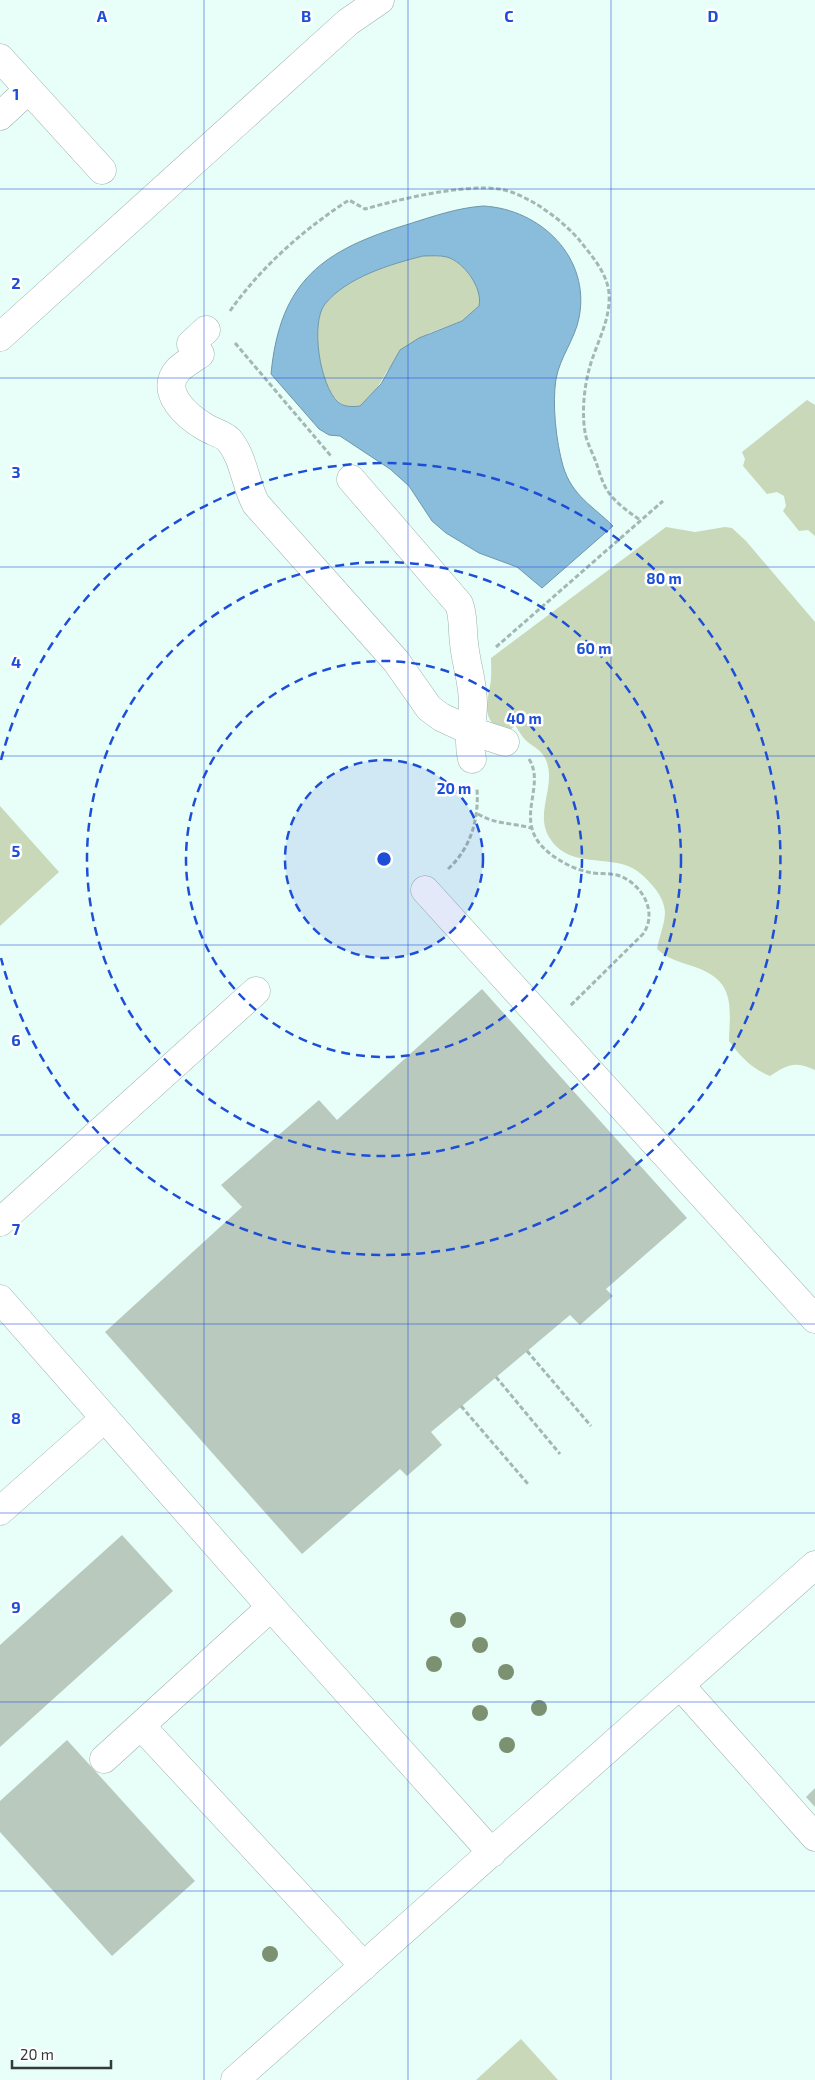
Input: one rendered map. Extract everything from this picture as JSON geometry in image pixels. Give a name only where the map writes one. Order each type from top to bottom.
[{"type":"street","points":[[0,337],[348,22],[380,0]]},
{"type":"street","points":[[0,58],[102,170]]},
{"type":"street","points":[[0,116],[28,90]]},
{"type":"street","points":[[206,330],[191,344],[200,354],[177,371],[171,384],[176,403],[189,417],[229,440],[242,466],[256,504],[396,661],[420,698],[441,717],[471,731],[505,742]]},
{"type":"street","points":[[351,479],[459,604],[462,613],[466,661],[472,678],[473,705],[469,741],[472,759]]},
{"type":"street","points":[[425,890],[815,1319]]},
{"type":"street","points":[[0,1222],[256,991]]},
{"type":"street","points":[[0,1299],[271,1608],[492,1853]]},
{"type":"street","points":[[0,1511],[105,1418]]},
{"type":"street","points":[[235,2080],[815,1565]]},
{"type":"street","points":[[104,1759],[271,1608]]},
{"type":"street","points":[[680,1686],[815,1837]]},
{"type":"street","points":[[141,1726],[364,1966]]},
{"type":"path","points":[[228,314],[254,280],[275,259],[326,216],[349,200],[365,209],[395,201],[456,191],[500,189],[530,201],[548,211],[574,233],[596,260],[603,274],[609,292],[606,319],[584,390],[586,436],[607,491],[616,501],[640,520]]},
{"type":"path","points":[[233,340],[351,479]]},
{"type":"path","points":[[495,648],[663,501]]},
{"type":"path","points":[[505,742],[522,752],[532,763],[534,775],[529,818],[538,841],[548,852],[568,865],[585,871],[619,876],[629,881],[649,907],[649,927],[644,934],[550,1026]]},
{"type":"path","points":[[425,890],[462,853],[475,826],[478,814],[476,779],[472,759]]},
{"type":"path","points":[[478,814],[494,821],[512,822],[532,828]]},
{"type":"path","points":[[527,1351],[591,1426]]},
{"type":"path","points":[[496,1377],[560,1454]]},
{"type":"path","points":[[461,1406],[528,1484]]},
{"type":"green space","points":[[423,255],[447,257],[460,264],[475,284],[478,291],[479,306],[462,321],[429,333],[387,371],[376,390],[360,406],[343,404],[338,401],[326,382],[319,354],[318,325],[325,304],[345,286],[357,279],[384,267]]},
{"type":"green space","points":[[807,400],[815,405],[815,536],[808,530],[799,531],[783,511],[786,506],[784,496],[777,492],[767,494],[743,466],[745,459],[742,452]]},
{"type":"green space","points":[[666,527],[695,532],[725,527],[732,528],[746,541],[815,622],[815,1070],[802,1065],[792,1065],[770,1076],[752,1066],[742,1057],[729,1041],[730,1017],[728,996],[718,980],[708,973],[671,958],[657,949],[665,912],[657,891],[641,874],[628,866],[575,857],[565,853],[556,846],[549,837],[545,827],[544,818],[549,778],[545,758],[540,751],[525,739],[515,725],[505,737],[493,724],[488,714],[487,703],[491,679],[491,658]]},
{"type":"green space","points":[[0,806],[59,872],[0,926]]},
{"type":"green space","points":[[521,2039],[558,2080],[476,2080]]},
{"type":"water","points":[[483,206],[504,209],[524,216],[542,227],[557,241],[569,257],[577,276],[581,296],[577,326],[556,379],[554,400],[558,445],[563,466],[572,485],[584,500],[613,526],[542,588],[517,567],[479,553],[446,533],[432,521],[409,486],[390,469],[340,436],[329,435],[319,429],[271,374],[276,342],[284,315],[296,292],[311,274],[330,258],[352,245],[379,234],[437,215]],"holes":[[[423,256],[447,257],[460,264],[475,284],[478,291],[479,306],[462,321],[419,338],[400,350],[381,384],[360,406],[340,404],[326,383],[319,354],[318,325],[325,304],[345,286],[357,279],[384,268]]]},
{"type":"building","points":[[482,989],[687,1218],[606,1289],[613,1296],[580,1325],[570,1315],[431,1432],[442,1445],[407,1476],[400,1469],[302,1554],[105,1332],[242,1207],[221,1185],[319,1100],[337,1120]]},
{"type":"building","points":[[122,1535],[173,1591],[0,1747],[0,1645]]},
{"type":"building","points":[[67,1740],[195,1881],[112,1956],[0,1832],[0,1801]]},
{"type":"building","points":[[815,1788],[815,1807],[806,1797]]}]
